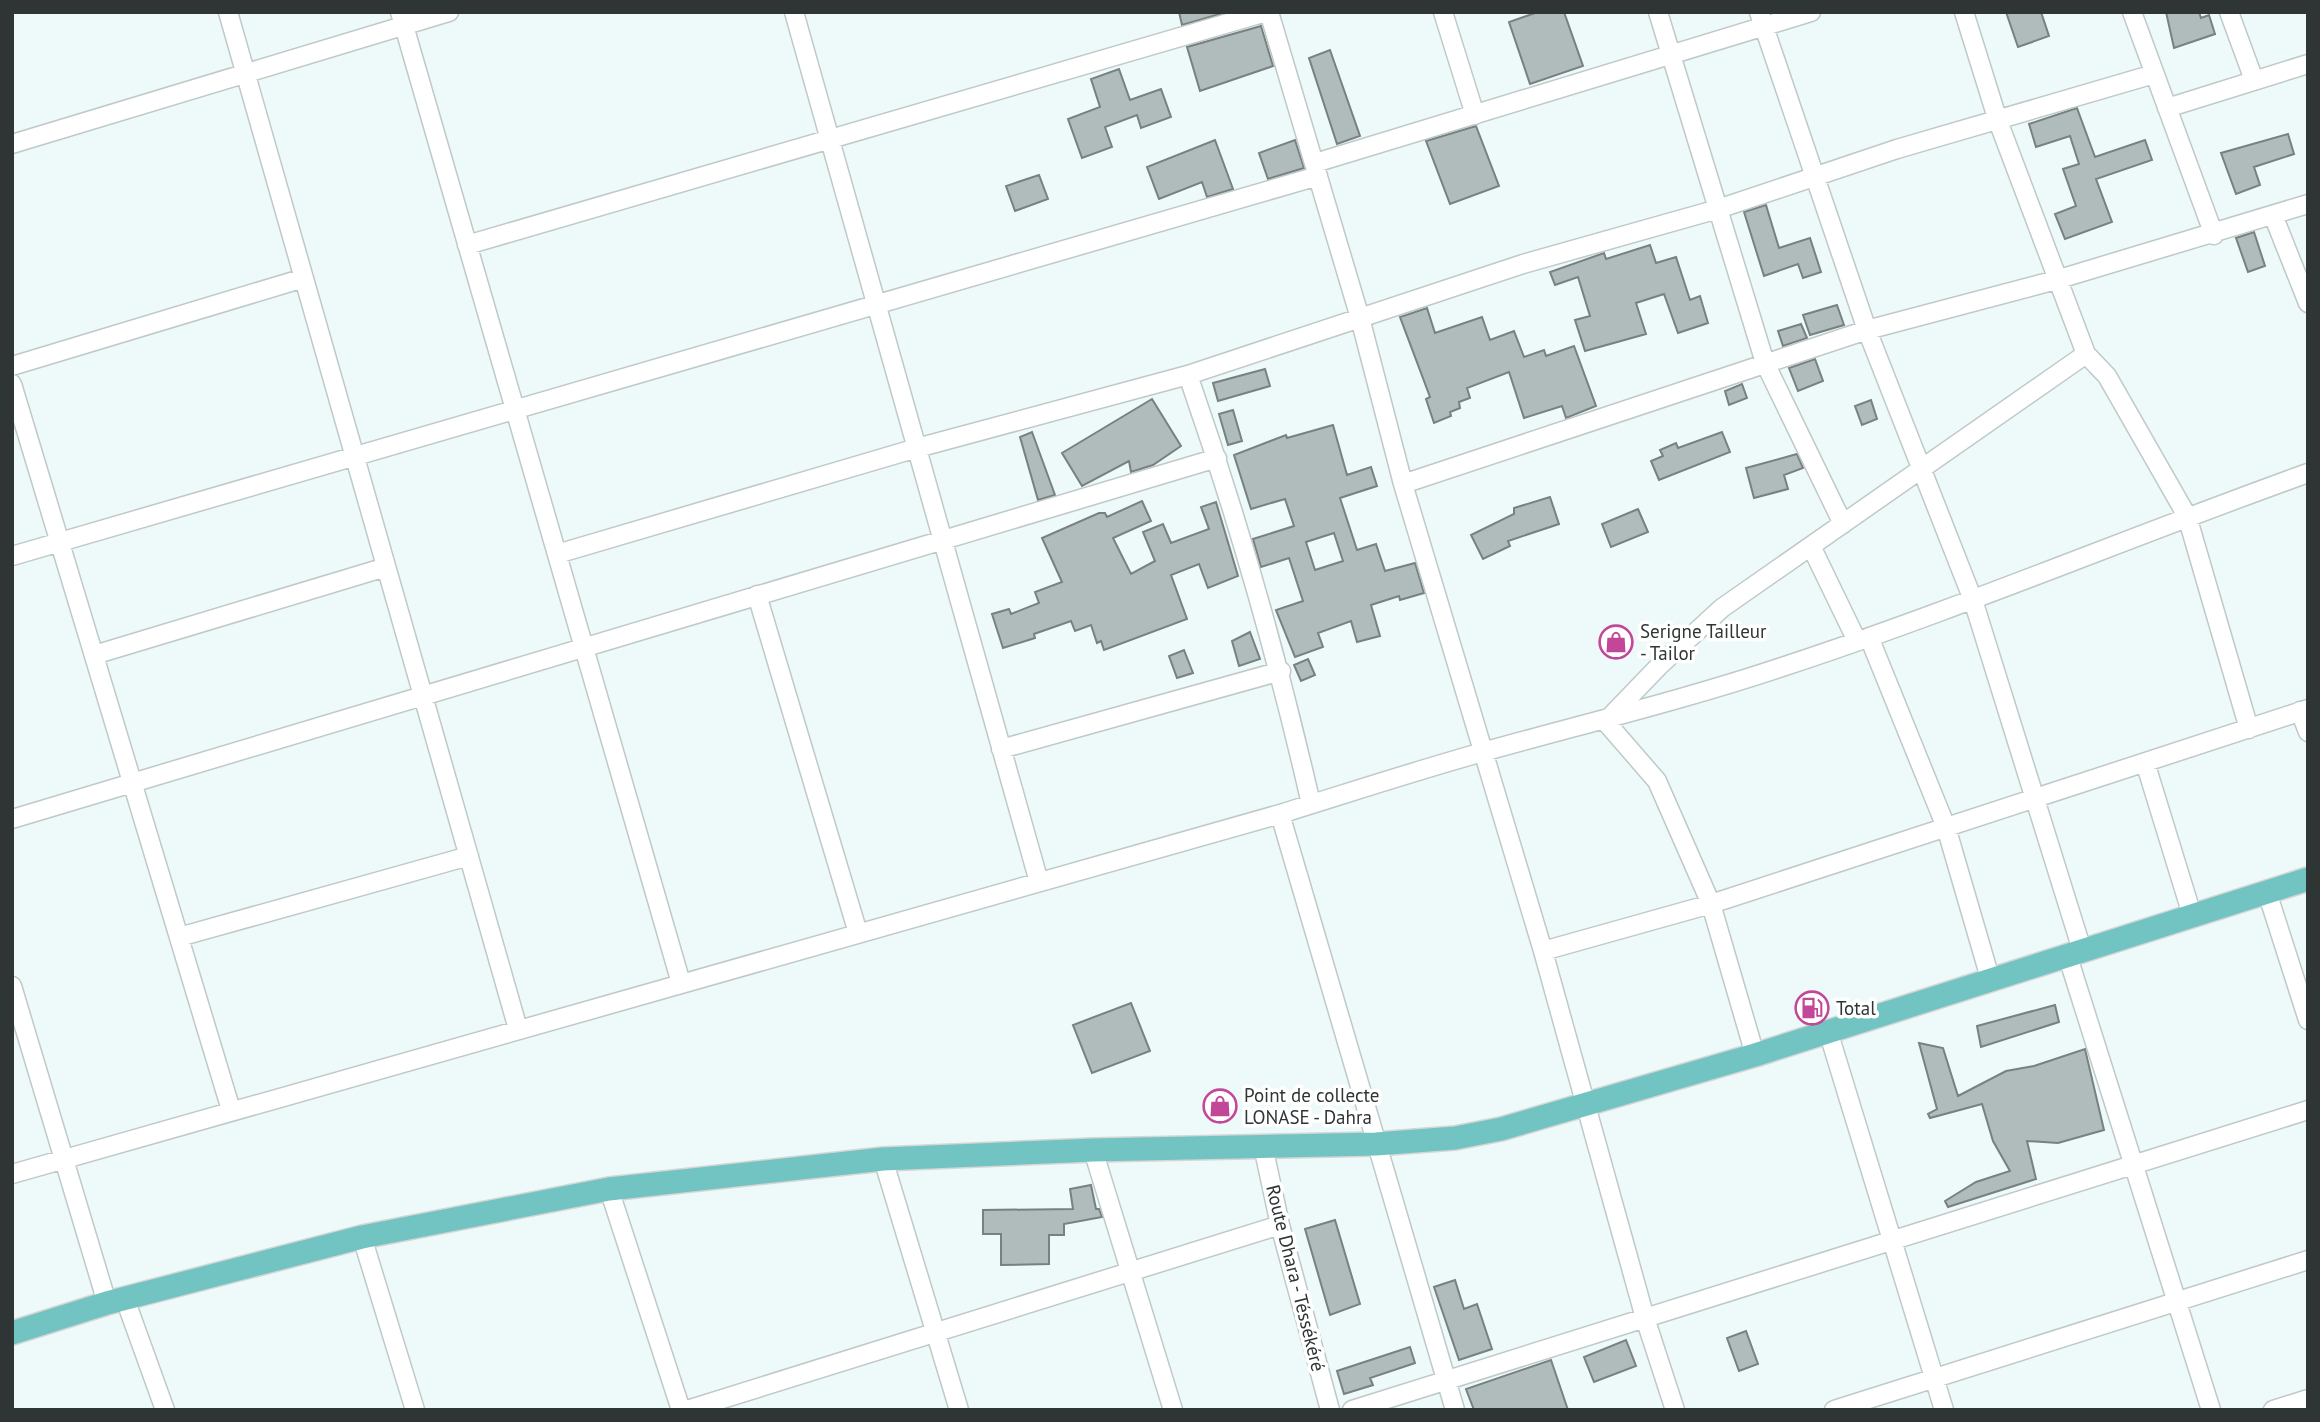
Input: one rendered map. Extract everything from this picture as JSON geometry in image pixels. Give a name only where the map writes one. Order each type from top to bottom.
[{"type":"main road","points":[[12,1333],[116,1301],[362,1237],[609,1189],[883,1159],[1093,1150],[1376,1144],[1455,1139],[1587,1105],[1755,1055],[1990,978],[2308,879]]},
{"type":"street","points":[[228,12],[518,1029]]},
{"type":"street","points":[[12,144],[246,74],[402,19],[449,12]]},
{"type":"street","points":[[794,12],[1039,882]]},
{"type":"street","points":[[467,245],[1267,12],[1317,169],[1360,317],[1403,484],[1543,951],[1645,1318],[1675,1410]]},
{"type":"street","points":[[1443,12],[1475,115]]},
{"type":"street","points":[[1658,12],[1765,362],[1843,524]]},
{"type":"street","points":[[12,556],[875,303],[1317,169],[1475,115],[1671,55],[1761,19],[1811,12]]},
{"type":"street","points":[[1964,12],[1998,121],[2056,281],[2086,354],[2107,376],[2187,516],[2249,729]]},
{"type":"street","points":[[2132,12],[2214,235]]},
{"type":"street","points":[[2229,12],[2254,80]]},
{"type":"street","points":[[402,19],[681,983]]},
{"type":"street","points":[[1761,19],[1867,330],[1973,600],[2035,799],[2133,1165],[2211,1410]]},
{"type":"street","points":[[2167,108],[2308,64]]},
{"type":"street","points":[[557,554],[916,448],[1188,375],[1523,264],[1718,209],[2154,74]]},
{"type":"street","points":[[1403,484],[1867,330],[2056,281],[2214,235],[2308,204]]},
{"type":"street","points":[[2273,215],[2308,303]]},
{"type":"street","points":[[12,366],[304,278]]},
{"type":"street","points":[[1605,721],[1698,629],[1811,546],[2086,354]]},
{"type":"street","points":[[1188,375],[1217,457],[1281,671],[1311,804]]},
{"type":"street","points":[[12,384],[231,1110]]},
{"type":"street","points":[[12,818],[1217,457]]},
{"type":"street","points":[[12,1174],[1280,814],[1483,752],[1605,721],[1863,639],[2308,473]]},
{"type":"street","points":[[1811,546],[1863,639],[1946,827],[1990,978]]},
{"type":"street","points":[[94,655],[386,567]]},
{"type":"street","points":[[757,595],[858,933]]},
{"type":"street","points":[[1001,749],[1281,671]]},
{"type":"street","points":[[1543,951],[1711,904],[2304,710],[2308,732]]},
{"type":"street","points":[[1605,721],[1657,781],[1711,904],[1755,1055]]},
{"type":"street","points":[[2145,762],[2192,915]]},
{"type":"street","points":[[1280,814],[1455,1410]]},
{"type":"street","points":[[179,937],[469,856]]},
{"type":"street","points":[[2267,892],[2308,1020]]},
{"type":"street","points":[[12,986],[64,1158],[116,1301],[164,1410]]},
{"type":"street","points":[[1828,1031],[1944,1410]]},
{"type":"street","points":[[1352,1410],[2308,1110]]},
{"type":"street","name":"Route Dhara - Téssékéré","points":[[1263,1146],[1280,1225],[1330,1410]]},
{"type":"street","points":[[1093,1150],[1172,1410]]},
{"type":"street","points":[[883,1159],[959,1410]]},
{"type":"street","points":[[609,1189],[681,1410]]},
{"type":"street","points":[[687,1410],[1280,1225]]},
{"type":"street","points":[[362,1237],[415,1410]]},
{"type":"street","points":[[1834,1410],[2308,1260]]},
{"type":"street","points":[[2273,1410],[2308,1399]]},
{"type":"building","points":[[1179,12],[1219,12],[1220,14],[1182,25]]},
{"type":"building","points":[[1538,12],[1564,12],[1583,66],[1530,84],[1509,22]]},
{"type":"building","points":[[2006,12],[2041,12],[2049,36],[2018,47]]},
{"type":"building","points":[[2166,12],[2199,12],[2201,18],[2209,15],[2215,34],[2174,48]]},
{"type":"building","points":[[1261,26],[1273,66],[1200,91],[1187,47]]},
{"type":"building","points":[[1330,50],[1360,136],[1337,144],[1309,58]]},
{"type":"building","points":[[1119,69],[1130,100],[1161,89],[1171,117],[1141,128],[1137,115],[1105,127],[1112,147],[1082,158],[1068,119],[1100,107],[1091,79]]},
{"type":"building","points":[[2077,108],[2095,157],[2145,140],[2152,160],[2096,179],[2112,222],[2065,239],[2055,214],[2076,206],[2063,169],[2079,164],[2070,136],[2036,147],[2029,124]]},
{"type":"building","points":[[1476,126],[1499,186],[1450,204],[1426,141]]},
{"type":"building","points":[[2288,134],[2294,154],[2254,167],[2260,185],[2236,194],[2221,153]]},
{"type":"building","points":[[1215,140],[1233,189],[1207,197],[1202,182],[1159,199],[1147,167]]},
{"type":"building","points":[[1295,140],[1304,168],[1268,179],[1259,153]]},
{"type":"building","points":[[1039,175],[1048,199],[1015,211],[1006,186]]},
{"type":"building","points":[[1766,205],[1779,248],[1810,238],[1821,272],[1803,278],[1798,264],[1764,276],[1744,212]]},
{"type":"building","points":[[2254,232],[2265,266],[2248,272],[2236,238]]},
{"type":"building","points":[[1650,245],[1656,263],[1676,257],[1690,300],[1700,296],[1708,323],[1678,333],[1664,294],[1636,303],[1646,334],[1585,351],[1575,320],[1590,316],[1578,277],[1555,285],[1550,272],[1604,253],[1606,259]]},
{"type":"building","points":[[1837,305],[1844,325],[1810,335],[1803,315]]},
{"type":"building","points":[[1427,308],[1435,333],[1482,317],[1490,340],[1514,331],[1524,357],[1544,350],[1546,356],[1574,346],[1596,406],[1566,418],[1562,406],[1524,418],[1509,372],[1467,388],[1470,398],[1459,402],[1460,408],[1450,412],[1451,416],[1434,423],[1426,399],[1430,397],[1400,317]]},
{"type":"building","points":[[1801,324],[1807,338],[1783,346],[1778,331]]},
{"type":"building","points":[[1815,359],[1823,381],[1798,391],[1789,368]]},
{"type":"building","points":[[1265,369],[1270,386],[1218,401],[1213,383]]},
{"type":"building","points":[[1742,384],[1747,398],[1729,405],[1725,391]]},
{"type":"building","points":[[1152,399],[1181,446],[1153,465],[1131,472],[1129,461],[1082,486],[1062,453]]},
{"type":"building","points":[[1871,400],[1877,419],[1862,425],[1855,406]]},
{"type":"building","points":[[1233,410],[1242,441],[1228,445],[1219,414]]},
{"type":"building","points":[[1333,425],[1347,475],[1371,467],[1377,486],[1340,498],[1357,550],[1376,544],[1385,571],[1415,563],[1424,593],[1400,600],[1399,596],[1371,605],[1380,636],[1357,642],[1351,621],[1318,633],[1323,647],[1295,657],[1276,610],[1303,601],[1289,558],[1261,567],[1253,539],[1294,526],[1285,499],[1251,509],[1234,455],[1286,435],[1287,438]],"holes":[[[1334,533],[1343,561],[1315,570],[1306,542]]]},
{"type":"building","points":[[1032,432],[1055,495],[1038,500],[1020,437]]},
{"type":"building","points":[[1722,432],[1730,452],[1659,480],[1651,461],[1663,456],[1660,450],[1676,443],[1678,448]]},
{"type":"building","points":[[1797,454],[1803,468],[1784,475],[1788,489],[1754,498],[1746,468]]},
{"type":"building","points":[[1550,497],[1559,524],[1508,541],[1510,546],[1483,559],[1471,535],[1514,514],[1514,508]]},
{"type":"building","points":[[1142,501],[1151,521],[1113,538],[1131,574],[1155,561],[1143,532],[1163,524],[1171,543],[1209,529],[1201,507],[1216,502],[1238,576],[1208,588],[1199,564],[1171,575],[1187,619],[1104,650],[1101,641],[1097,643],[1091,625],[1075,631],[1071,621],[1034,634],[1035,638],[1003,648],[992,614],[1009,609],[1011,614],[1039,603],[1035,592],[1062,582],[1042,538],[1099,513],[1105,513],[1107,517]]},
{"type":"building","points":[[1638,509],[1648,532],[1611,547],[1602,524]]},
{"type":"building","points":[[1250,632],[1260,659],[1239,666],[1232,641]]},
{"type":"building","points":[[1184,650],[1193,673],[1177,678],[1169,656]]},
{"type":"building","points":[[1308,659],[1315,675],[1301,681],[1294,665]]},
{"type":"building","points":[[1131,1003],[1150,1051],[1092,1073],[1073,1025]]},
{"type":"building","points":[[2055,1005],[2059,1022],[1981,1047],[1977,1026]]},
{"type":"building","points":[[1919,1043],[1943,1048],[1958,1096],[2006,1071],[2034,1066],[2085,1049],[2104,1130],[2058,1143],[2027,1141],[2036,1179],[1948,1207],[1945,1201],[1976,1182],[2010,1171],[1993,1141],[1982,1104],[1930,1118],[1928,1114],[1937,1109]]},
{"type":"building","points":[[1091,1185],[1096,1209],[1099,1209],[1102,1217],[1064,1224],[1064,1235],[1049,1235],[1049,1264],[1001,1265],[1001,1234],[983,1234],[983,1210],[1073,1209],[1070,1189]]},
{"type":"building","points":[[1335,1220],[1360,1304],[1330,1315],[1305,1229]]},
{"type":"building","points":[[1455,1280],[1464,1309],[1477,1304],[1492,1349],[1459,1360],[1434,1287]]},
{"type":"building","points":[[1746,1331],[1758,1364],[1739,1371],[1727,1338]]},
{"type":"building","points":[[1626,1340],[1636,1366],[1594,1382],[1584,1357]]},
{"type":"building","points":[[1410,1347],[1415,1363],[1370,1378],[1373,1385],[1344,1394],[1337,1371]]},
{"type":"building","points":[[1551,1360],[1568,1410],[1474,1410],[1466,1389]]},
{"type":"place","name":"Serigne Tailleur - Tailor","points":[[1616,642]]},
{"type":"place","name":"Total","points":[[1812,1008]]},
{"type":"place","name":"Point de collecte LONASE - Dahra","points":[[1220,1106]]}]
